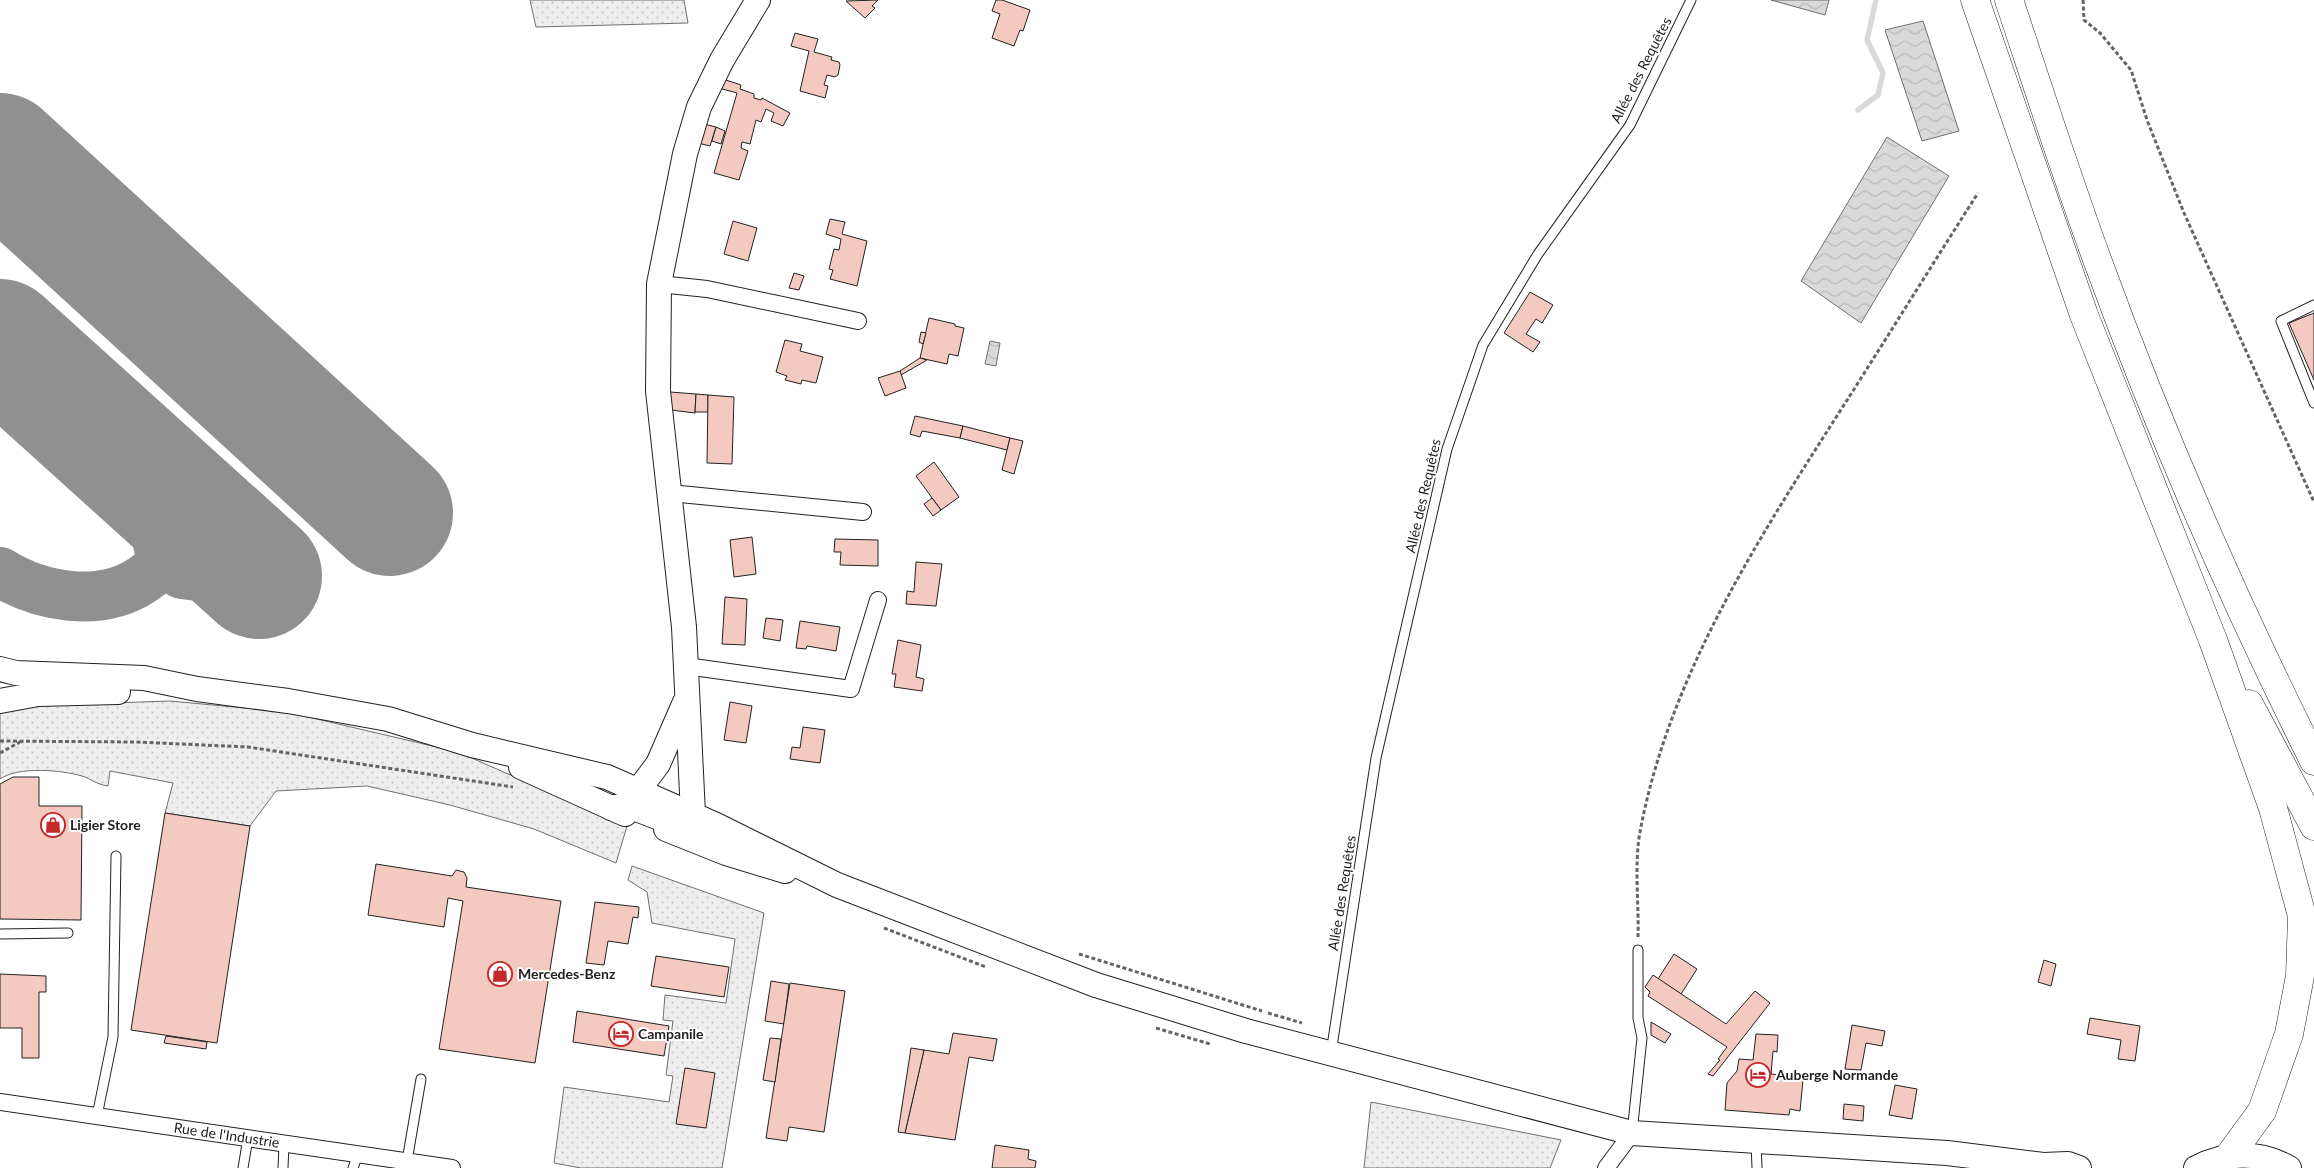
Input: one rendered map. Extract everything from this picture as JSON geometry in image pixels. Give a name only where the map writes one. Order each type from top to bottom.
[{"type":"highway","points":[[1975,0],[2084,315],[2213,640],[2273,808],[2302,916],[2300,976],[2289,1034],[2262,1111],[2229,1156]]},
{"type":"highway","points":[[2009,0],[2098,262],[2159,419],[2244,616],[2311,754]]},
{"type":"highway","points":[[2213,640],[2268,738],[2314,826]]},
{"type":"main road","points":[[611,808],[626,805],[685,828],[693,814],[686,666],[670,493],[658,391],[659,284],[685,154],[699,107],[722,60],[758,0]]},
{"type":"main road","points":[[0,669],[16,673],[144,678],[197,689],[288,701],[388,719],[472,745],[607,777],[637,792],[693,814],[838,885],[1096,985],[1246,1031],[1632,1133],[1947,1153],[2046,1166],[2068,1164],[2079,1168]]},
{"type":"main road","points":[[0,701],[38,694],[197,689]]},
{"type":"main road","points":[[637,792],[658,764],[687,698]]},
{"type":"main road","points":[[472,745],[611,808],[726,853],[838,885]]},
{"type":"main road","points":[[2196,1168],[2208,1161],[2229,1156],[2254,1156],[2278,1162],[2289,1168]]},
{"type":"street","points":[[659,284],[706,289],[858,321]]},
{"type":"street","points":[[670,493],[863,512]]},
{"type":"street","points":[[686,666],[851,689],[878,600]]},
{"type":"street","name":"Rue de l'Industrie","points":[[0,1102],[248,1138],[284,1144],[356,1161],[407,1162],[452,1168]]},
{"type":"street","points":[[1606,1168],[1632,1133]]},
{"type":"lane","name":"Allée des Requêtes","points":[[1323,1051],[1376,758],[1446,449],[1483,345],[1538,254],[1630,125],[1691,0]]},
{"type":"lane","points":[[2314,305],[2281,321],[2314,403]]},
{"type":"lane","points":[[97,1116],[112,1037],[116,856]]},
{"type":"lane","points":[[0,934],[68,933]]},
{"type":"lane","points":[[1632,1133],[1642,1038],[1638,1018],[1638,950]]},
{"type":"lane","points":[[407,1162],[421,1079]]},
{"type":"lane","points":[[243,1168],[248,1138]]},
{"type":"lane","points":[[1756,1141],[1757,1168]]},
{"type":"lane","points":[[283,1168],[284,1144]]},
{"type":"path","points":[[2083,0],[2084,20],[2100,33],[2131,70],[2147,120],[2184,213],[2314,502]]},
{"type":"path","points":[[1638,950],[1640,834],[1664,742],[1709,631],[1791,488],[1978,193]]},
{"type":"path","points":[[0,741],[136,742],[248,747],[517,788]]},
{"type":"path","points":[[0,752],[20,742]]},
{"type":"path","points":[[1072,952],[1299,1021],[1315,1035],[1323,1051]]},
{"type":"shaded area","points":[[530,0],[684,0],[688,23],[536,27]]},
{"type":"shaded area","points":[[170,701],[287,712],[458,752],[627,826],[616,863],[534,829],[450,805],[367,786],[276,791],[250,826],[165,813],[173,783],[110,771],[108,786],[82,776],[40,770],[18,772],[0,779],[0,712],[22,706]]},
{"type":"shaded area","points":[[632,866],[764,913],[722,1168],[581,1168],[554,1163],[564,1087],[669,1102],[673,1076],[666,1075],[673,1021],[663,1020],[665,995],[726,1003],[735,939],[652,923],[647,892],[628,880]]},
{"type":"shaded area","points":[[1371,1102],[1561,1140],[1550,1168],[1364,1168]]},
{"type":"water","points":[[1771,0],[1829,0],[1825,15]]},
{"type":"water","points":[[1923,21],[1959,131],[1922,141],[1885,30]]},
{"type":"water","points":[[1887,137],[1949,176],[1861,323],[1801,281]]},
{"type":"water","points":[[990,341],[1000,343],[996,366],[985,364]]},
{"type":"building","points":[[878,0],[872,6],[875,8],[865,18],[846,1]]},
{"type":"building","points":[[996,0],[1002,0],[1030,10],[1023,31],[1020,30],[1014,46],[992,38],[1000,14],[992,11]]},
{"type":"building","points":[[795,33],[818,39],[814,52],[832,57],[831,60],[839,62],[838,75],[835,77],[827,75],[824,85],[828,86],[825,98],[800,91],[809,51],[791,46]]},
{"type":"building","points":[[723,79],[741,85],[740,89],[754,94],[754,98],[761,100],[762,98],[790,113],[783,126],[771,121],[774,113],[766,109],[761,122],[756,120],[750,144],[742,142],[741,148],[748,151],[739,180],[714,173],[737,93],[719,88]]},
{"type":"building","points":[[704,124],[716,127],[710,146],[698,143]]},
{"type":"building","points":[[716,127],[725,131],[721,144],[712,141]]},
{"type":"building","points":[[830,219],[845,222],[842,234],[867,241],[857,286],[830,279],[833,270],[829,269],[834,249],[839,250],[841,239],[826,234]]},
{"type":"building","points":[[733,221],[757,228],[748,261],[724,254]]},
{"type":"building","points":[[794,273],[804,276],[799,290],[789,288]]},
{"type":"building","points":[[1530,292],[1553,305],[1542,323],[1536,319],[1526,334],[1540,342],[1533,352],[1504,333]]},
{"type":"building","points":[[2314,313],[2314,380],[2289,323]]},
{"type":"building","points":[[929,318],[964,328],[958,356],[949,354],[947,364],[920,358]]},
{"type":"building","points":[[921,332],[926,333],[923,344],[919,342]]},
{"type":"building","points":[[785,340],[802,344],[800,351],[823,357],[816,383],[802,380],[801,384],[785,380],[787,376],[776,372]]},
{"type":"building","points":[[920,358],[927,360],[901,375],[900,371]]},
{"type":"building","points":[[900,371],[906,388],[885,396],[878,378]]},
{"type":"building","points":[[670,392],[696,394],[695,413],[671,410]]},
{"type":"building","points":[[696,394],[708,395],[708,412],[695,412]]},
{"type":"building","points":[[708,395],[734,397],[732,464],[707,463]]},
{"type":"building","points":[[915,416],[963,426],[960,438],[922,431],[920,437],[910,434]]},
{"type":"building","points":[[963,426],[1010,438],[1007,450],[960,438]]},
{"type":"building","points":[[1010,438],[1023,441],[1014,474],[1002,470]]},
{"type":"building","points":[[934,462],[959,497],[941,510],[916,476]]},
{"type":"building","points":[[932,498],[941,510],[933,516],[924,504]]},
{"type":"building","points":[[752,537],[756,574],[734,577],[730,540]]},
{"type":"building","points":[[835,539],[878,540],[878,566],[840,565],[841,552],[834,552]]},
{"type":"building","points":[[916,562],[942,564],[936,606],[906,604],[907,591],[914,592]]},
{"type":"building","points":[[725,597],[747,599],[745,645],[722,644]]},
{"type":"building","points":[[766,618],[783,620],[780,641],[763,638]]},
{"type":"building","points":[[800,621],[840,627],[836,651],[807,646],[806,649],[796,648]]},
{"type":"building","points":[[898,640],[921,645],[916,677],[924,679],[922,691],[894,687],[896,674],[892,674]]},
{"type":"building","points":[[730,702],[752,706],[746,743],[724,740]]},
{"type":"building","points":[[803,727],[825,730],[820,763],[790,759],[792,747],[800,748]]},
{"type":"building","points":[[13,777],[39,777],[39,806],[82,806],[81,920],[0,919],[0,784]]},
{"type":"building","points":[[165,813],[250,826],[217,1043],[131,1030]]},
{"type":"building","name":"Mercedes-Benz","points":[[376,864],[452,876],[456,870],[464,872],[467,878],[466,887],[561,901],[535,1063],[439,1049],[463,901],[448,898],[444,927],[368,915]]},
{"type":"building","points":[[595,902],[639,907],[638,918],[633,917],[628,944],[608,941],[604,965],[586,963]]},
{"type":"building","points":[[1674,954],[1697,969],[1681,994],[1658,979]]},
{"type":"building","points":[[656,956],[729,967],[724,997],[651,986]]},
{"type":"building","points":[[2044,960],[2056,964],[2051,986],[2038,982]]},
{"type":"building","points":[[0,974],[46,976],[46,992],[39,992],[39,1058],[22,1058],[22,1028],[0,1028]]},
{"type":"building","points":[[1653,975],[1726,1024],[1755,991],[1770,1003],[1713,1076],[1708,1074],[1720,1060],[1718,1059],[1727,1047],[1648,996],[1650,992],[1645,987]]},
{"type":"building","points":[[771,981],[789,984],[784,1024],[765,1021]]},
{"type":"building","points":[[790,983],[845,991],[824,1132],[789,1127],[787,1141],[766,1138]]},
{"type":"building","name":"Campanile","points":[[577,1011],[669,1026],[664,1056],[573,1042]]},
{"type":"building","points":[[2090,1018],[2140,1026],[2135,1061],[2118,1059],[2121,1040],[2087,1034]]},
{"type":"building","points":[[1651,1022],[1671,1034],[1665,1043],[1651,1035]]},
{"type":"building","points":[[1852,1025],[1885,1031],[1882,1046],[1866,1043],[1861,1070],[1845,1069]]},
{"type":"building","points":[[953,1033],[997,1039],[993,1061],[969,1057],[955,1140],[905,1133],[924,1050],[949,1054]]},
{"type":"building","name":"Auberge Normande","points":[[1756,1034],[1778,1035],[1777,1052],[1773,1051],[1771,1074],[1792,1076],[1792,1079],[1803,1080],[1800,1111],[1790,1109],[1789,1115],[1725,1110],[1727,1083],[1737,1071],[1739,1059],[1753,1060]]},
{"type":"building","points":[[166,1036],[207,1042],[206,1049],[164,1043]]},
{"type":"building","points":[[770,1038],[781,1039],[775,1082],[763,1080]]},
{"type":"building","points":[[911,1048],[924,1050],[905,1133],[898,1132]]},
{"type":"building","points":[[685,1068],[715,1073],[706,1128],[676,1124]]},
{"type":"building","points":[[1895,1085],[1917,1089],[1912,1119],[1889,1115]]},
{"type":"building","points":[[1844,1104],[1864,1106],[1863,1121],[1843,1119]]},
{"type":"building","points":[[995,1145],[1029,1150],[1028,1159],[1036,1161],[1035,1168],[992,1168]]},
{"type":"waterway","points":[[1858,110],[1878,95],[1883,73],[1867,40],[1876,0]]},
{"type":"taxiway","points":[[152,481],[162,499],[158,543],[160,554],[167,566],[182,574],[197,576],[227,568],[231,565],[233,557],[230,551]]},
{"type":"taxiway","points":[[0,572],[16,581],[51,593],[70,596],[108,594],[125,589],[142,580],[205,529]]},
{"type":"runway","points":[[0,156],[390,513]]},
{"type":"runway","points":[[0,342],[259,576]]},
{"type":"place","name":"Ligier Store","points":[[53,825]]},
{"type":"place","name":"Mercedes-Benz","points":[[500,974]]},
{"type":"place","name":"Campanile","points":[[621,1034]]},
{"type":"place","name":"Auberge Normande","points":[[1758,1075]]}]
